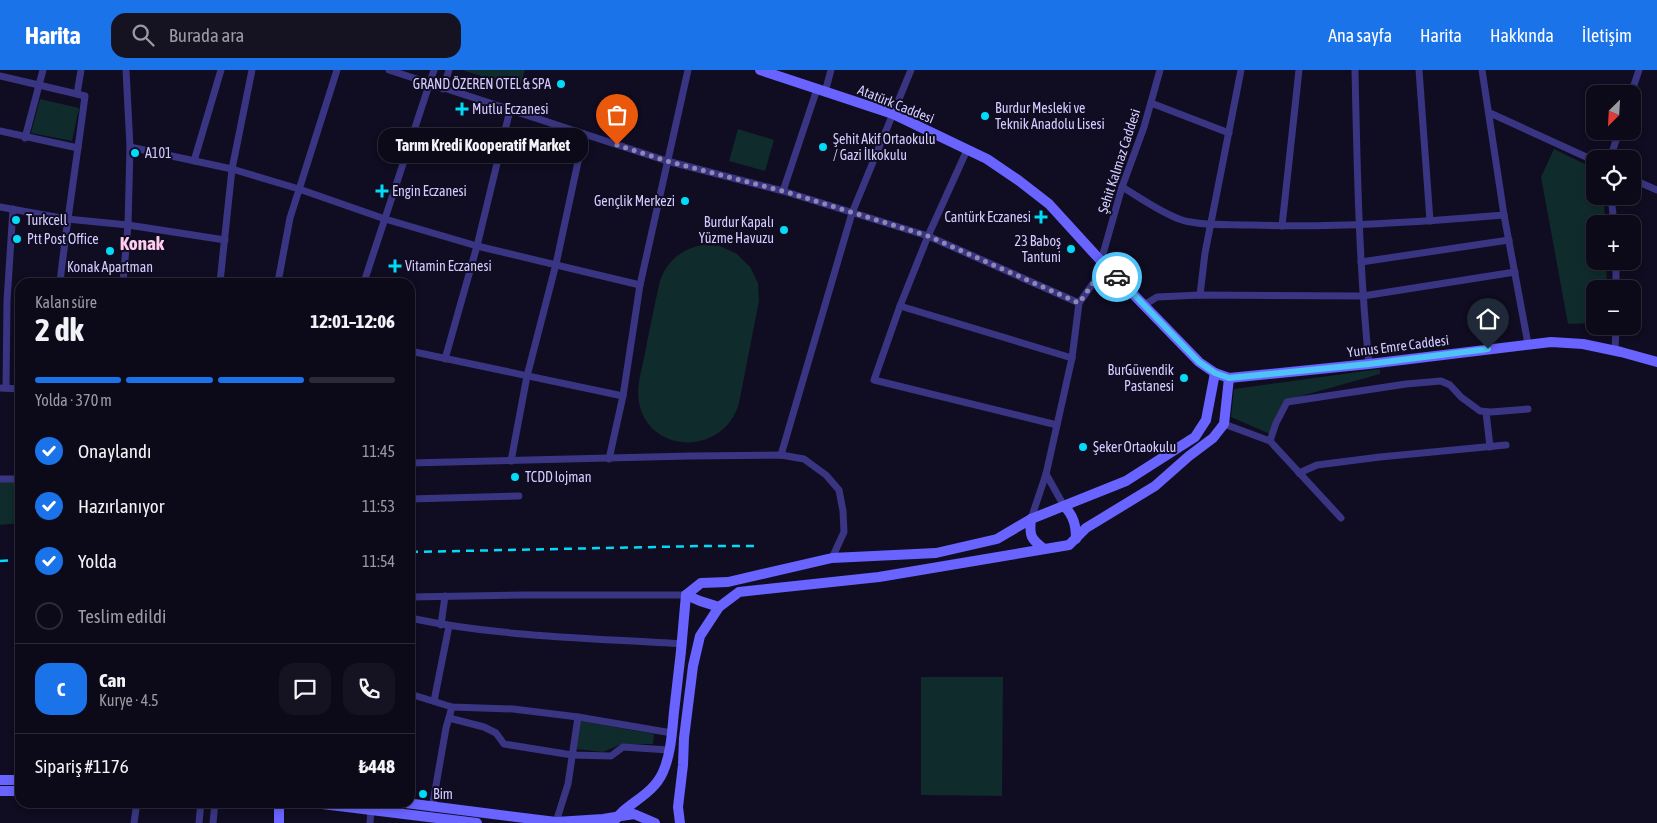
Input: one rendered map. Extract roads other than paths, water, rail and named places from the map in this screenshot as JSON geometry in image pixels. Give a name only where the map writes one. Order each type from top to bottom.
[{"type":"main road","name":"Atatürk Caddesi","points":[[760,70],[893,114],[987,160],[1050,204],[1101,261],[1199,362],[1215,373],[1229,378]]},
{"type":"main road","name":"Yunus Emre Caddesi","points":[[1229,378],[1369,364],[1551,342],[1615,351],[1657,362]]},
{"type":"main road","points":[[615,819],[641,799],[655,785],[663,772],[672,732],[683,644],[686,595],[701,583],[728,582],[832,558],[936,553],[997,539],[1031,520],[1126,481],[1195,437],[1206,420],[1215,373]]},
{"type":"main road","points":[[680,823],[678,807],[684,738],[694,666],[700,636],[719,607],[739,592],[879,577],[1069,545],[1086,528],[1155,486],[1213,438],[1224,424],[1229,378]]},
{"type":"main road","points":[[1064,506],[1072,513],[1076,528],[1076,540]]},
{"type":"main road","points":[[1031,520],[1030,532],[1034,541],[1044,549]]},
{"type":"main road","points":[[686,595],[719,607]]},
{"type":"main road","points":[[0,780],[15,780]]},
{"type":"main road","points":[[0,791],[15,791]]},
{"type":"main road","points":[[279,808],[279,823]]},
{"type":"main road","points":[[355,808],[477,823]]},
{"type":"main road","points":[[411,808],[428,816],[556,822],[615,819],[634,814],[655,823]]},
{"type":"street","points":[[25,138],[43,70]]},
{"type":"street","points":[[77,94],[81,70]]},
{"type":"street","points":[[123,278],[128,225],[130,147],[126,70]]},
{"type":"street","points":[[194,161],[221,70]]},
{"type":"street","points":[[220,278],[232,169],[252,70]]},
{"type":"street","points":[[279,278],[290,218],[338,70]]},
{"type":"street","points":[[389,70],[667,161],[783,191],[928,236],[1079,303],[1072,358],[1046,474],[1031,520]]},
{"type":"street","points":[[365,278],[434,70]]},
{"type":"street","points":[[443,89],[449,70]]},
{"type":"street","points":[[608,459],[623,396],[640,285],[688,70]]},
{"type":"street","points":[[783,191],[821,90],[831,70]]},
{"type":"street","points":[[781,455],[852,213],[911,70]]},
{"type":"street","name":"Şehit Kalmaz Caddesi","points":[[1079,303],[1094,282],[1122,187],[1151,103],[1160,70]]},
{"type":"street","points":[[1200,295],[1205,253],[1241,70]]},
{"type":"street","points":[[1282,226],[1298,70]]},
{"type":"street","points":[[1355,70],[1358,225],[1369,364]]},
{"type":"street","points":[[1419,70],[1430,221]]},
{"type":"street","points":[[1482,70],[1504,214],[1528,344]]},
{"type":"street","points":[[1634,85],[1639,70]]},
{"type":"street","points":[[0,76],[85,96],[60,278]]},
{"type":"street","points":[[1151,103],[1229,132]]},
{"type":"street","points":[[445,358],[477,246],[510,110]]},
{"type":"street","points":[[1490,113],[1586,158]]},
{"type":"street","points":[[0,131],[25,138],[78,148]]},
{"type":"street","points":[[511,461],[527,376],[556,264],[584,134]]},
{"type":"street","points":[[130,147],[232,169],[299,189],[385,219],[477,246],[640,285]]},
{"type":"street","points":[[967,150],[928,236],[900,306],[874,380],[1057,425]]},
{"type":"street","points":[[1641,183],[1657,190]]},
{"type":"street","points":[[1122,187],[1183,220],[1212,223],[1282,226],[1358,225],[1504,214]]},
{"type":"street","points":[[0,207],[67,219],[128,225],[224,240]]},
{"type":"street","points":[[3,388],[13,209]]},
{"type":"street","points":[[1361,262],[1509,240]]},
{"type":"street","points":[[1144,305],[1157,297],[1200,295],[1363,296],[1515,272]]},
{"type":"street","points":[[900,306],[1072,358]]},
{"type":"street","points":[[1615,351],[1616,335]]},
{"type":"street","points":[[415,352],[623,396]]},
{"type":"street","points":[[1270,441],[1276,423],[1287,402],[1406,384],[1441,381],[1450,385],[1460,397],[1480,411],[1528,409]]},
{"type":"street","points":[[1486,412],[1490,447]]},
{"type":"street","points":[[1224,424],[1270,441],[1341,518]]},
{"type":"street","points":[[1299,473],[1317,465],[1506,445]]},
{"type":"street","points":[[415,463],[781,455],[804,459],[826,474],[839,490],[844,532],[832,558]]},
{"type":"street","points":[[1046,474],[1064,506]]},
{"type":"street","points":[[0,479],[15,479]]},
{"type":"street","points":[[415,499],[519,496]]},
{"type":"street","points":[[415,597],[686,595]]},
{"type":"street","points":[[434,701],[445,625],[445,596]]},
{"type":"street","points":[[415,619],[445,625],[504,632],[683,644]]},
{"type":"street","points":[[415,695],[452,707],[513,709],[672,732]]},
{"type":"street","points":[[428,816],[452,707]]},
{"type":"street","points":[[556,822],[568,784],[578,717]]},
{"type":"street","points":[[449,718],[484,726],[496,733],[504,744],[572,754],[611,756],[623,747],[669,750]]},
{"type":"street","points":[[134,823],[136,808]]},
{"type":"street","points":[[199,823],[200,808]]},
{"type":"street","points":[[213,823],[214,808]]},
{"type":"street","points":[[370,823],[371,810]]},
{"type":"railway","points":[[415,552],[756,546]]},
{"type":"railway","points":[[0,561],[15,560]]},
{"type":"place","name":"GRAND ÖZEREN OTEL & SPA","points":[[561,84]]},
{"type":"place","name":"Mutlu Eczanesi","points":[[462,109]]},
{"type":"place","name":"Burdur Mesleki ve Teknik Anadolu Lisesi","points":[[985,116]]},
{"type":"place","name":"Tarım Kredi Kooperatif Market","points":[[617,145]]},
{"type":"place","name":"Şehit Akif Ortaokulu / Gazi İlkokulu","points":[[823,147]]},
{"type":"place","name":"A101","points":[[135,153]]},
{"type":"place","name":"Engin Eczanesi","points":[[382,191]]},
{"type":"place","name":"Gençlik Merkezi","points":[[685,201]]},
{"type":"place","name":"Cantürk Eczanesi","points":[[1041,217]]},
{"type":"place","name":"Turkcell","points":[[16,220]]},
{"type":"place","name":"Burdur Kapalı Yüzme Havuzu","points":[[784,230]]},
{"type":"place","name":"Ptt Post Office","points":[[17,239]]},
{"type":"place","name":"23 Baboş Tantuni","points":[[1071,249]]},
{"type":"place","name":"Konak Apartman","points":[[110,251]]},
{"type":"place","name":"Vitamin Eczanesi","points":[[395,266]]},
{"type":"place","name":"BurGüvendik Pastanesi","points":[[1184,378]]},
{"type":"place","name":"Şeker Ortaokulu","points":[[1083,447]]},
{"type":"place","name":"TCDD lojman","points":[[515,477]]},
{"type":"place","name":"Bim","points":[[423,794]]},
{"type":"district","name":"Konak","points":[[142,243]]}]
